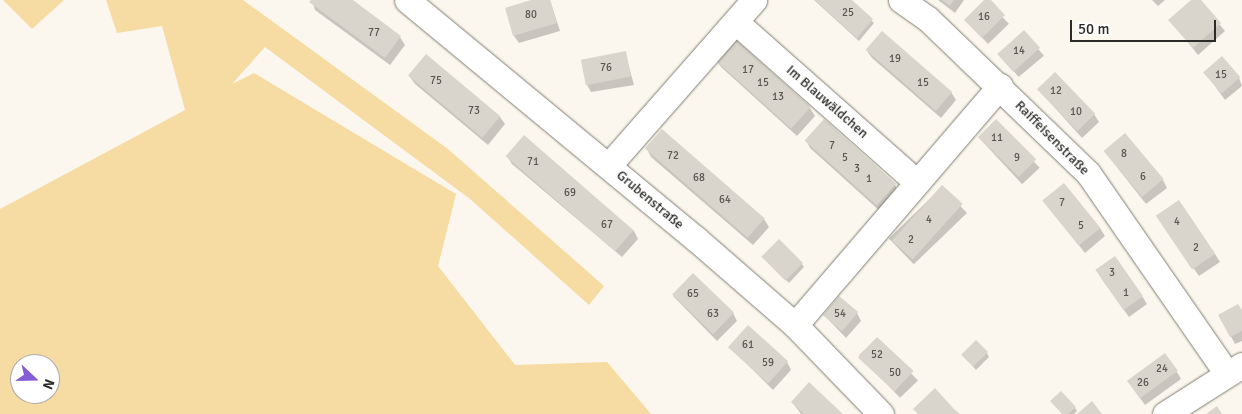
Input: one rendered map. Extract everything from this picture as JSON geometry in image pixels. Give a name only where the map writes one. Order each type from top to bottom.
[{"type":"street","name":"Grubenstraße","points":[[407,0],[609,165],[795,326],[881,414]]},
{"type":"street","points":[[609,165],[736,23],[754,0]]},
{"type":"street","name":"Raiffeisenstraße","points":[[901,0],[928,19],[1000,86],[1088,173],[1235,369]]},
{"type":"street","name":"Im Blauwäldchen","points":[[736,23],[916,182]]},
{"type":"street","points":[[795,326],[916,182],[1000,86]]},
{"type":"street","points":[[1165,414],[1235,369]]},
{"type":"shaded area","points":[[3,0],[64,0],[32,29]]},
{"type":"shaded area","points":[[106,0],[243,0],[448,149],[604,286],[589,305],[470,199],[265,47],[232,84],[254,73],[456,194],[438,266],[515,365],[607,362],[651,414],[0,414],[0,209],[185,110],[162,26],[117,33]]},
{"type":"building","points":[[311,0],[353,0],[401,36],[385,58],[309,2]]},
{"type":"building","points":[[531,0],[550,0],[557,23],[513,36],[505,8]]},
{"type":"building","points":[[815,0],[852,0],[873,19],[857,38]]},
{"type":"building","points":[[942,0],[954,0],[950,6]]},
{"type":"building","points":[[984,0],[991,0],[1005,15],[982,38],[964,20]]},
{"type":"building","points":[[1191,0],[1201,0],[1221,23],[1193,48],[1168,20]]},
{"type":"building","points":[[1024,30],[1040,48],[1013,72],[997,54]]},
{"type":"building","points":[[882,31],[952,92],[936,111],[866,50]]},
{"type":"building","points":[[734,38],[811,107],[791,128],[715,60]]},
{"type":"building","points":[[626,51],[631,77],[586,85],[581,60]]},
{"type":"building","points":[[426,54],[500,116],[482,138],[408,75]]},
{"type":"building","points":[[1222,56],[1240,77],[1222,94],[1203,72]]},
{"type":"building","points":[[1055,72],[1095,114],[1077,131],[1037,89]]},
{"type":"building","points":[[824,119],[896,184],[877,205],[805,141]]},
{"type":"building","points":[[996,119],[1036,159],[1019,177],[978,137]]},
{"type":"building","points":[[662,129],[765,218],[748,238],[645,149]]},
{"type":"building","points":[[1125,133],[1164,179],[1142,197],[1104,151]]},
{"type":"building","points":[[524,135],[633,230],[615,251],[506,156]]},
{"type":"building","points":[[1064,183],[1101,228],[1079,246],[1042,201]]},
{"type":"building","points":[[942,185],[963,204],[913,259],[892,241]]},
{"type":"building","points":[[1179,200],[1215,254],[1192,270],[1156,216]]},
{"type":"building","points":[[779,239],[803,263],[785,281],[761,257]]},
{"type":"building","points":[[1115,256],[1143,296],[1123,310],[1095,270]]},
{"type":"building","points":[[693,273],[734,313],[713,334],[672,295]]},
{"type":"building","points":[[839,296],[858,312],[842,331],[823,315]]},
{"type":"building","points":[[1238,304],[1242,310],[1242,331],[1230,337],[1218,315]]},
{"type":"building","points":[[748,325],[788,361],[768,383],[728,347]]},
{"type":"building","points":[[877,337],[914,371],[894,392],[858,357]]},
{"type":"building","points":[[976,340],[988,352],[973,367],[961,355]]},
{"type":"building","points":[[1165,353],[1178,371],[1140,398],[1127,381]]},
{"type":"building","points":[[809,382],[843,414],[804,414],[791,402]]},
{"type":"building","points":[[935,388],[960,414],[918,414],[913,409]]},
{"type":"building","points":[[1061,391],[1076,407],[1068,414],[1062,414],[1050,401]]},
{"type":"building","points":[[1092,401],[1102,414],[1077,414]]},
{"type":"building","points":[[1217,406],[1222,414],[1206,414]]}]
